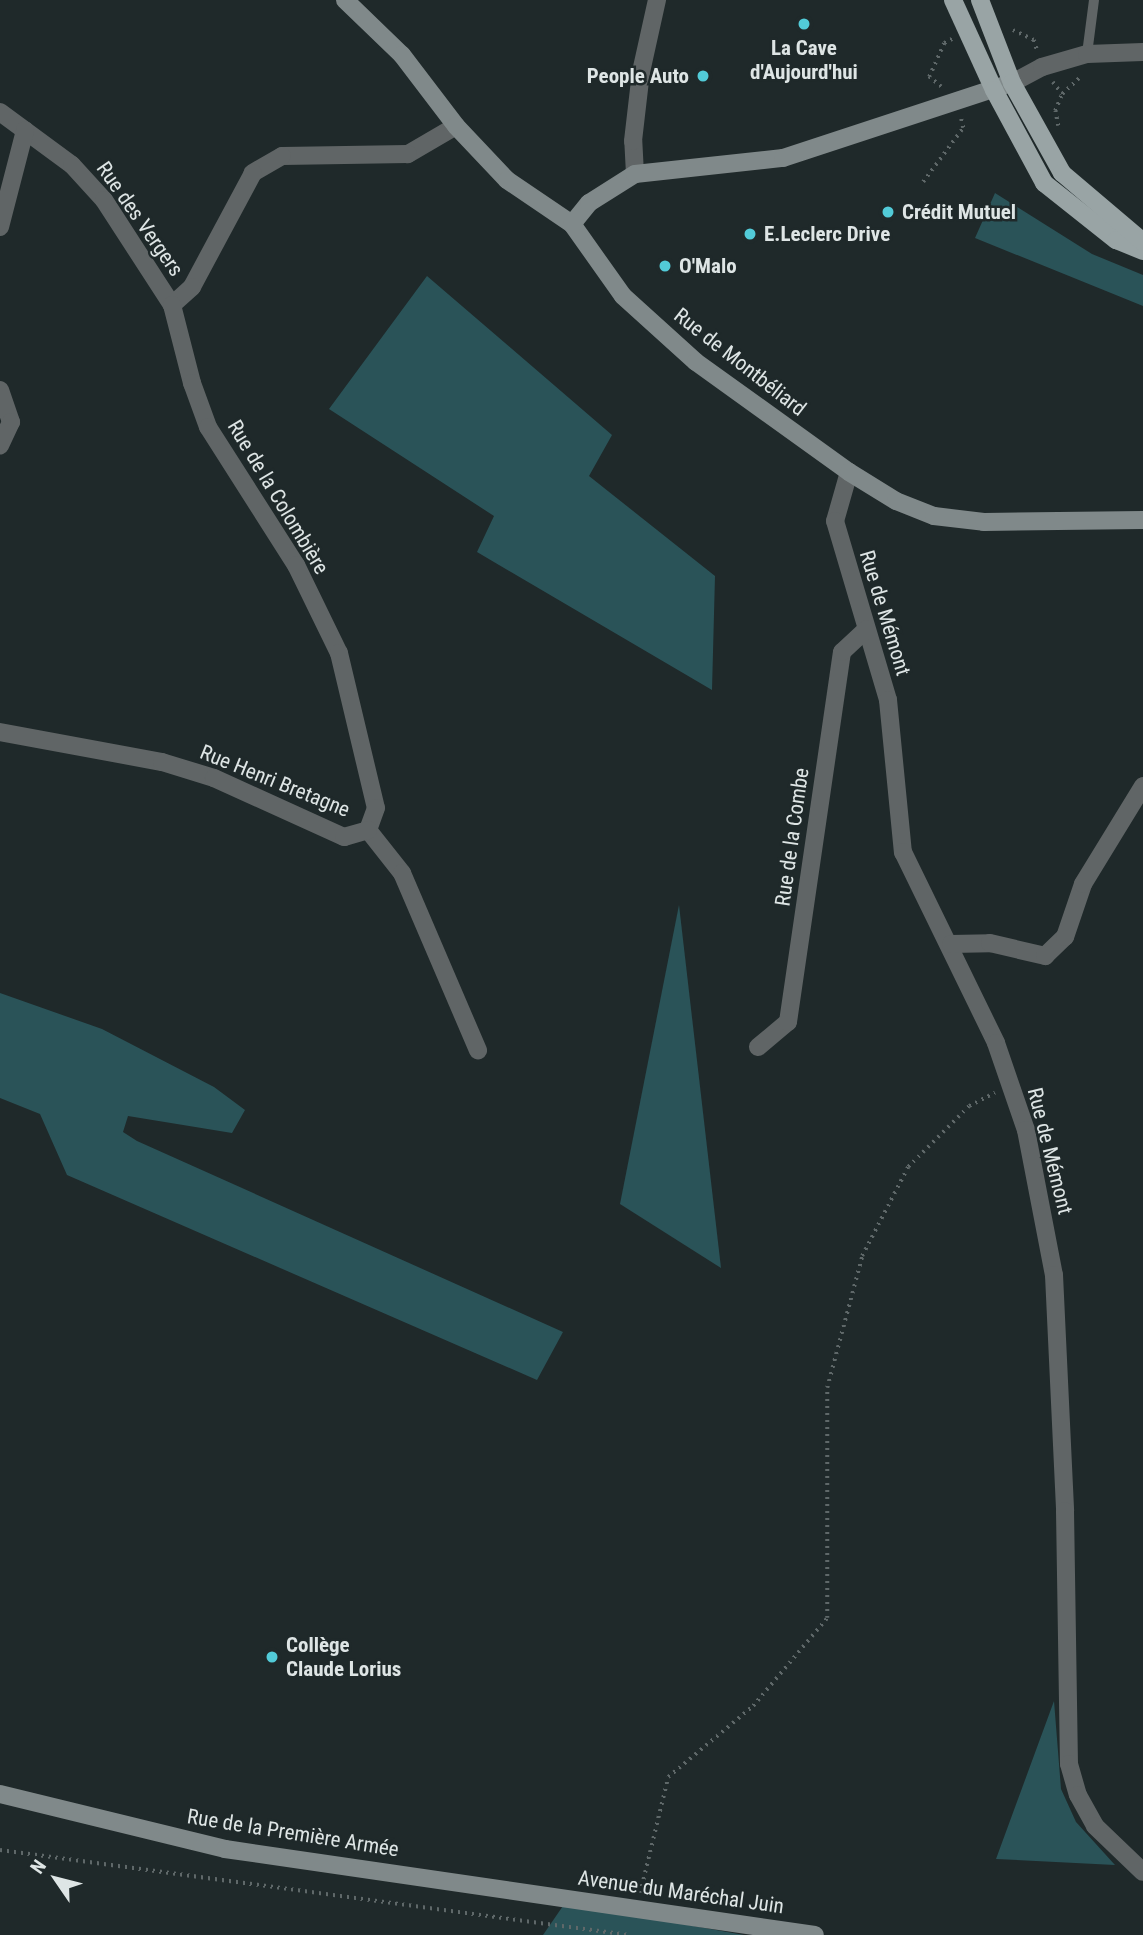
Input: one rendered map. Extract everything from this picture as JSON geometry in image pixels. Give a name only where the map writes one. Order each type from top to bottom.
[{"type":"main road","points":[[953,0],[994,90],[1044,183],[1116,240],[1143,251]]},
{"type":"main road","points":[[981,0],[1012,83],[1062,173],[1143,242]]},
{"type":"street","name":"Rue de Montbéliard","points":[[345,0],[402,55],[456,126],[507,180],[572,224],[623,296],[696,362],[849,472],[896,500],[934,516],[984,522],[1143,520]]},
{"type":"street","points":[[635,174],[633,141],[642,72],[657,0]]},
{"type":"street","points":[[572,224],[589,203],[635,174],[783,158],[994,90],[1042,67],[1087,63],[1143,52]]},
{"type":"street","name":"Rue des Vergers","points":[[0,112],[72,164],[104,200],[172,305]]},
{"type":"street","points":[[172,305],[192,287],[253,173],[282,156],[408,154],[456,126]]},
{"type":"street","points":[[0,226],[25,130]]},
{"type":"street","name":"Rue de la Colombière","points":[[172,305],[192,383],[208,427],[296,565],[339,653],[376,808],[368,830]]},
{"type":"street","points":[[0,390],[11,422],[0,446]]},
{"type":"street","name":"Rue de Mémont","points":[[849,472],[835,521],[888,700],[903,852],[951,944],[1011,1086],[1026,1130],[1054,1275],[1065,1511],[1066,1727],[1078,1795],[1095,1826],[1143,1871]]},
{"type":"street","name":"Rue de la Combe","points":[[758,1047],[788,1022],[842,652],[866,630]]},
{"type":"street","name":"Rue Henri Bretagne","points":[[0,732],[162,762],[214,778],[344,837],[368,830]]},
{"type":"street","points":[[951,944],[990,943],[1045,956],[1065,937],[1083,884],[1143,786]]},
{"type":"street","points":[[368,830],[402,873],[478,1050]]},
{"type":"street","name":"Rue de la Première Armée","points":[[0,1794],[225,1849],[541,1894]]},
{"type":"street","name":"Avenue du Maréchal Juin","points":[[541,1894],[815,1935]]},
{"type":"lane","points":[[1087,63],[1094,0]]},
{"type":"path","points":[[1008,27],[1034,40],[1042,67],[1062,94]]},
{"type":"path","points":[[1059,136],[1055,110],[1062,94],[1087,63]]},
{"type":"path","points":[[636,1908],[668,1777],[753,1706],[827,1618],[827,1388],[862,1256],[908,1167],[969,1106],[1011,1086]]},
{"type":"path","points":[[0,1850],[629,1935]]},
{"type":"shaded area","points":[[995,193],[1092,254],[1143,275],[1143,306],[975,238]]},
{"type":"shaded area","points":[[427,276],[612,435],[589,476],[715,576],[712,690],[477,552],[494,516],[329,409]]},
{"type":"shaded area","points":[[679,905],[721,1268],[620,1204]]},
{"type":"shaded area","points":[[0,993],[102,1029],[214,1087],[245,1110],[232,1133],[128,1116],[123,1132],[137,1141],[563,1332],[537,1380],[67,1175],[40,1114],[0,1098]]},
{"type":"shaded area","points":[[1054,1701],[1061,1789],[1076,1822],[1115,1865],[996,1859]]},
{"type":"shaded area","points":[[565,1903],[744,1935],[543,1935]]},
{"type":"place","name":"La Cave d'Aujourd'hui","points":[[804,24]]},
{"type":"place","name":"People Auto","points":[[703,76]]},
{"type":"place","name":"Crédit Mutuel","points":[[888,212]]},
{"type":"place","name":"E.Leclerc Drive","points":[[750,234]]},
{"type":"place","name":"O'Malo","points":[[665,266]]},
{"type":"place","name":"Collège Claude Lorius","points":[[272,1657]]}]
